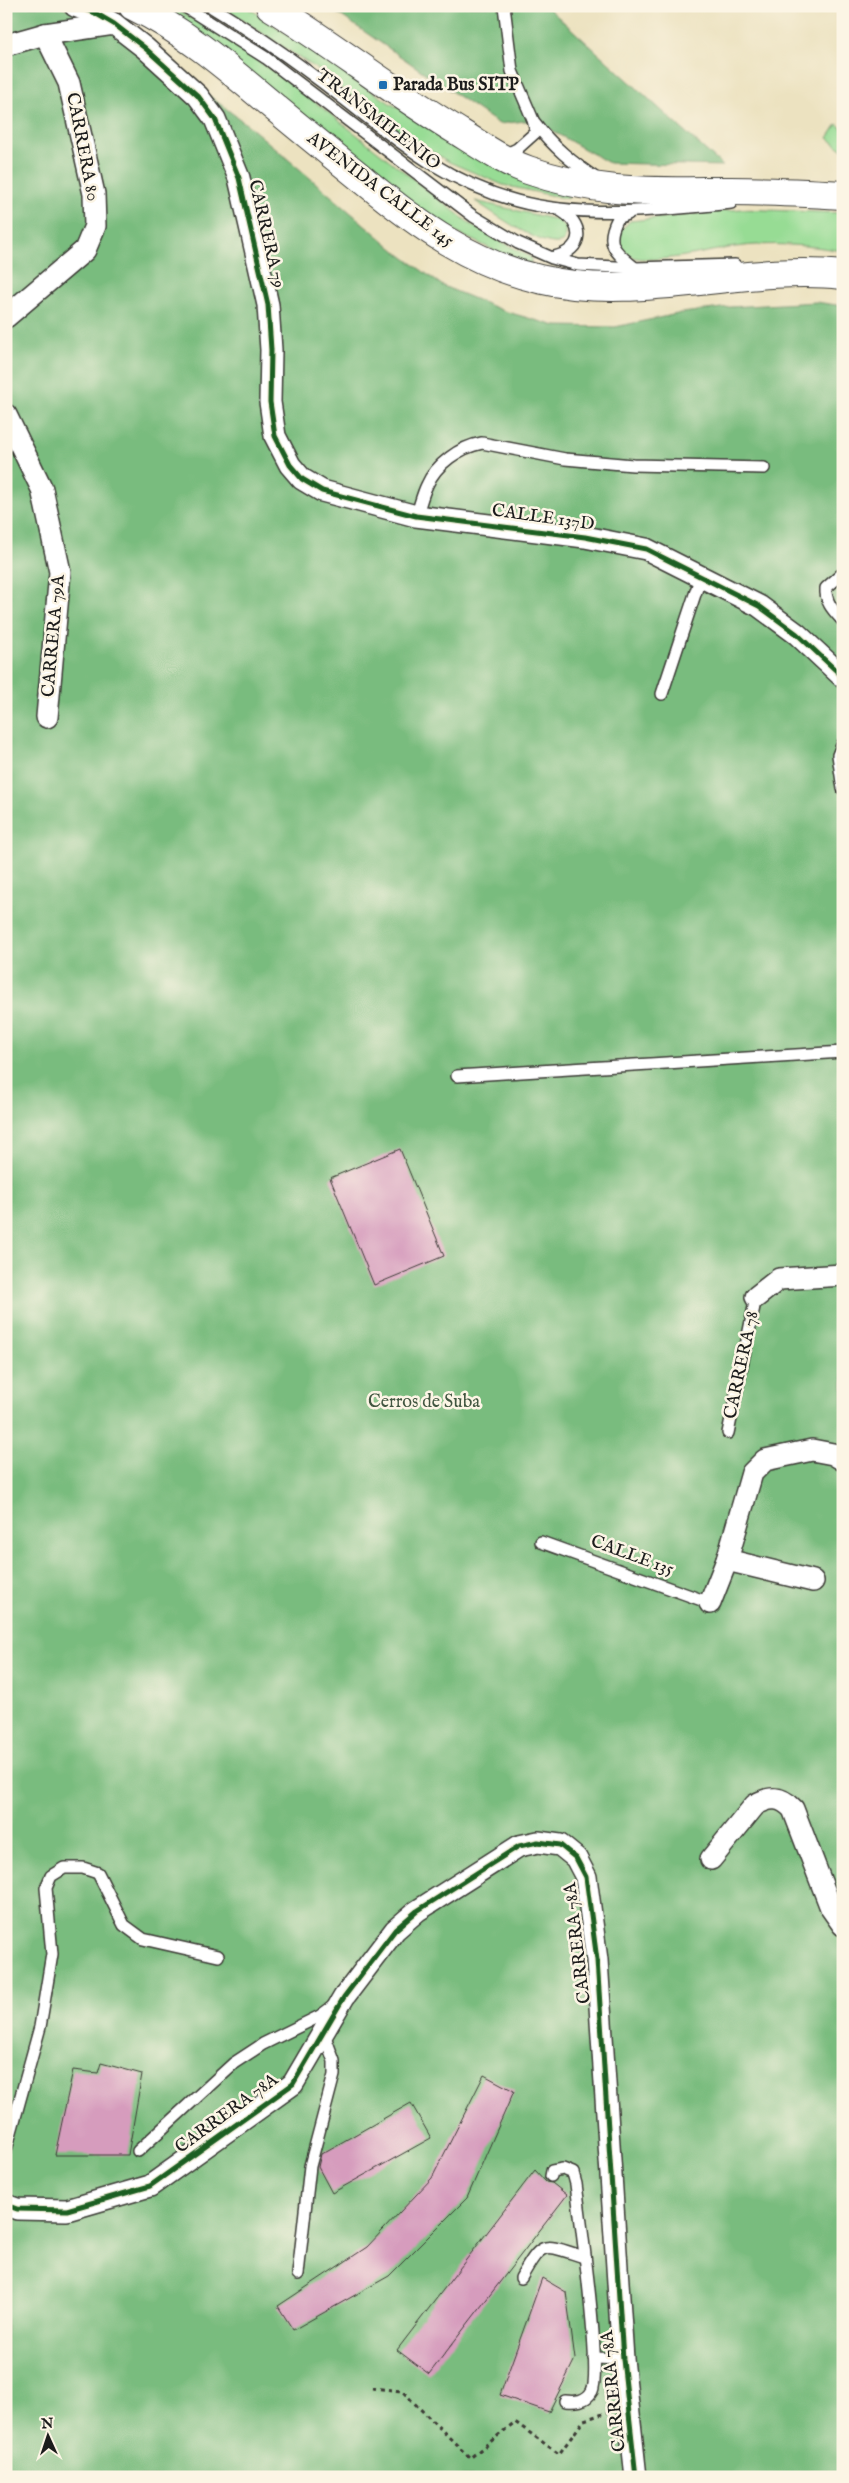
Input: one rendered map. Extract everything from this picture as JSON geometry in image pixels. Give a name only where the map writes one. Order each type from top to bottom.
[{"type":"main road","points":[[270,6],[421,109],[501,157],[548,177],[613,190],[657,192],[790,192],[843,195]]},
{"type":"main road","name":"AVENIDA CALLE 145","points":[[124,15],[153,16],[210,53],[389,202],[455,248],[481,261],[540,280],[589,286],[671,283],[802,272],[843,275]]},
{"type":"street","name":"CARRERA 79","points":[[75,6],[124,15],[145,48],[198,96],[216,119],[239,178],[268,305],[271,350],[270,402],[275,436],[290,465],[302,479],[322,492]]},
{"type":"street","points":[[6,45],[124,15]]},
{"type":"street","name":"CARRERA 80","points":[[6,317],[85,250],[95,226],[94,194],[69,83],[45,34]]},
{"type":"street","name":"CARRERA 79A","points":[[6,415],[42,489],[60,572],[47,717]]},
{"type":"street","name":"CALLE 137D","points":[[322,492],[416,516],[618,543],[646,550],[759,606],[797,634],[843,677]]},
{"type":"street","points":[[756,1297],[779,1279],[843,1275]]},
{"type":"street","points":[[710,1603],[727,1560],[752,1473],[765,1460],[812,1450],[833,1454],[843,1460]]},
{"type":"street","points":[[727,1560],[813,1581]]},
{"type":"street","points":[[711,1859],[754,1805],[764,1800],[776,1798],[786,1802],[792,1809],[831,1908],[843,1925]]},
{"type":"street","name":"CARRERA 78A","points":[[6,2205],[17,2208],[67,2210],[150,2186],[293,2084],[344,1998],[395,1930],[417,1911],[519,1846],[538,1842],[560,1845],[576,1858],[586,1877],[597,1960],[623,2359],[636,2477]]},
{"type":"lane","name":"TRANSMILENIO","points":[[184,6],[266,58],[473,216],[518,243],[552,258],[578,265],[635,268],[843,264]]},
{"type":"lane","name":"TRANSMILENIO","points":[[210,6],[256,34],[320,81],[407,150],[452,177],[489,193],[519,202],[557,208],[632,212],[742,203]]},
{"type":"lane","points":[[501,157],[517,149],[534,136],[536,132],[533,120],[512,70],[504,6]]},
{"type":"lane","points":[[533,120],[554,146],[569,160],[613,190]]},
{"type":"lane","points":[[814,206],[843,207]]},
{"type":"lane","points":[[552,258],[566,254],[575,247],[578,230],[575,221],[557,208]]},
{"type":"lane","points":[[632,212],[618,218],[612,228],[611,242],[616,253],[635,268]]},
{"type":"lane","points":[[416,516],[427,484],[449,458],[468,446],[482,443],[565,458],[632,465],[764,468]]},
{"type":"lane","points":[[843,573],[826,588],[826,595],[830,606],[843,621]]},
{"type":"lane","points":[[662,694],[701,576]]},
{"type":"lane","points":[[843,744],[838,755],[843,789]]},
{"type":"lane","points":[[457,1076],[843,1052]]},
{"type":"lane","name":"CARRERA 78","points":[[728,1433],[756,1297]]},
{"type":"lane","name":"CALLE 135","points":[[541,1542],[710,1603]]},
{"type":"lane","points":[[6,2150],[40,2027],[52,1954],[46,1888],[51,1876],[64,1868],[83,1868],[98,1873],[124,1924],[142,1939],[218,1956]]},
{"type":"lane","points":[[138,2151],[234,2064],[263,2044],[320,2016],[344,1998]]},
{"type":"lane","points":[[298,2274],[310,2166],[334,2075],[334,2061],[324,2034]]},
{"type":"lane","points":[[551,2176],[552,2171],[563,2169],[573,2174],[576,2184],[594,2358],[595,2375],[588,2398],[576,2402],[565,2401]]},
{"type":"lane","points":[[521,2278],[536,2251],[544,2247],[554,2247],[584,2256]]},
{"type":"lane","points":[[594,2358],[623,2359]]},
{"type":"path","points":[[372,2388],[402,2392],[470,2458],[515,2422],[559,2454],[584,2420],[629,2406]]},
{"type":"green space","name":"Cerros de Suba","points":[[6,6],[60,6],[93,20],[179,73],[249,126],[398,253],[443,286],[504,311],[556,326],[615,327],[682,313],[730,307],[816,302],[843,306],[843,2477],[6,2477]]},
{"type":"green space","points":[[155,6],[171,6],[238,46],[305,94],[473,226],[532,258],[530,267],[427,219]]},
{"type":"green space","points":[[221,6],[244,6],[253,11],[391,104],[569,191],[568,199],[503,185],[449,162],[385,123],[317,69]]},
{"type":"green space","points":[[327,6],[546,6],[723,166],[609,163],[533,120],[499,124]]},
{"type":"green space","points":[[837,124],[843,129],[843,150],[828,138]]},
{"type":"green space","points":[[475,201],[558,220],[566,228],[564,241],[556,243],[533,236]]},
{"type":"green space","points":[[741,209],[843,213],[843,251],[776,244],[735,247],[672,258],[647,259],[636,258],[627,254],[618,240],[622,229],[630,221]]},
{"type":"building","points":[[400,1149],[444,1256],[374,1285],[330,1178]]},
{"type":"building","points":[[101,2063],[142,2074],[128,2155],[55,2155],[73,2070],[98,2073]]},
{"type":"building","points":[[484,2075],[514,2091],[467,2198],[389,2276],[293,2330],[278,2306],[367,2247],[432,2178]]},
{"type":"building","points":[[411,2103],[431,2138],[332,2193],[318,2167],[321,2154]]},
{"type":"building","points":[[535,2170],[546,2182],[552,2183],[567,2195],[429,2374],[397,2350]]},
{"type":"building","points":[[542,2278],[566,2292],[575,2359],[549,2412],[500,2395]]},
{"type":"cycle path","points":[[75,6],[95,13],[114,24],[145,48],[198,96],[215,119],[239,178],[268,305],[271,350],[270,402],[275,436],[290,465],[302,479],[322,491],[416,516],[585,537],[646,549],[759,606],[797,634],[843,677]]},
{"type":"cycle path","points":[[6,2205],[17,2209],[67,2210],[150,2186],[293,2084],[344,1997],[395,1930],[417,1911],[519,1846],[538,1842],[560,1845],[576,1858],[586,1877],[597,1960],[623,2359],[636,2477]]},
{"type":"place","name":"Parada Bus SITP","points":[[383,85]]}]
